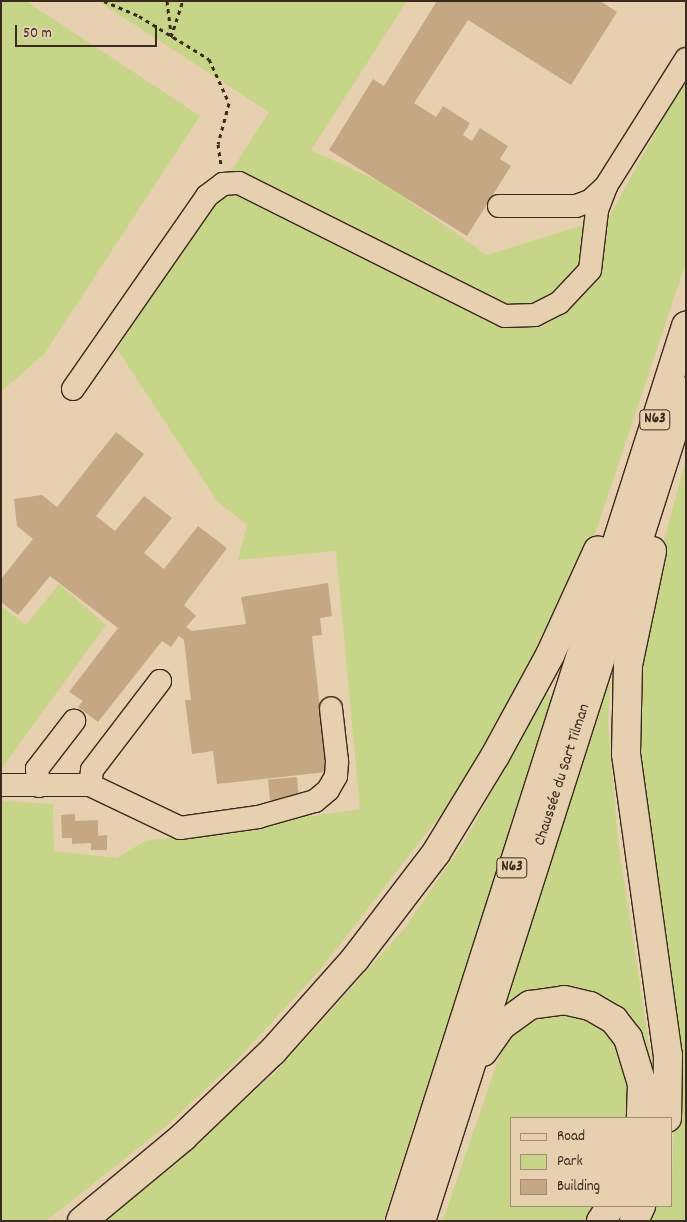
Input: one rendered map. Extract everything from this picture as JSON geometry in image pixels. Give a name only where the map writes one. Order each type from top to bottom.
[{"type":"highway","name":"N63","points":[[625,515],[686,326]]},
{"type":"highway","name":"N63","points":[[659,472],[686,391]]},
{"type":"highway","points":[[659,472],[659,524],[634,624],[625,706],[629,789],[668,1054],[667,1117]]},
{"type":"highway","name":"Chaussée du Sart Tilman","points":[[422,1221],[659,472]]},
{"type":"highway","points":[[82,1221],[183,1137],[274,1051],[355,959],[436,853],[490,764],[550,655],[602,542],[625,515]]},
{"type":"highway","name":"Chaussée du Sart Tilman","points":[[400,1221],[625,515]]},
{"type":"highway","points":[[466,1079],[501,1026],[516,1012],[546,1000],[577,1002],[602,1011],[628,1038],[642,1084],[641,1117]]},
{"type":"highway","points":[[601,1221],[610,1207]]},
{"type":"highway","points":[[634,1221],[641,1207]]},
{"type":"lane","points":[[73,389],[208,196],[223,184],[239,183],[505,316],[535,314],[559,303],[590,270],[597,210],[606,186],[686,59]]},
{"type":"lane","points":[[499,206],[576,206],[590,201],[606,186]]},
{"type":"lane","points":[[90,785],[92,770],[160,682]]},
{"type":"lane","points":[[1,785],[90,785],[180,828],[258,817],[315,801],[336,776],[331,708]]},
{"type":"lane","points":[[39,786],[37,769],[74,721]]},
{"type":"path","points":[[104,1],[139,16],[209,59],[225,87],[228,110],[218,144],[223,184]]},
{"type":"path","points":[[167,1],[171,37]]},
{"type":"path","points":[[171,37],[183,1]]},
{"type":"green space","points":[[1,1],[26,1],[200,116],[44,354],[1,392]]},
{"type":"green space","points":[[98,1],[407,1],[311,150],[385,184],[487,255],[609,217],[686,77],[686,262],[596,531],[527,678],[456,795],[320,970],[239,1058],[165,1127],[46,1221],[1,1221],[1,787],[3,801],[53,804],[54,851],[117,858],[145,841],[360,809],[336,551],[238,560],[247,525],[218,502],[117,349],[269,112]]},
{"type":"green space","points":[[686,459],[686,1221],[643,1221],[648,1207],[672,1207],[676,1071],[636,751],[641,625]]},
{"type":"green space","points":[[59,584],[106,625],[1,769],[1,606],[26,625]]},
{"type":"green space","points":[[611,672],[608,723],[618,841],[652,1064],[638,1030],[616,1006],[586,991],[545,990],[503,1004]]},
{"type":"green space","points":[[546,693],[553,698],[383,1221],[99,1221],[166,1170],[276,1072],[404,929],[464,842]]},
{"type":"green space","points":[[555,1013],[591,1019],[617,1044],[631,1074],[629,1117],[510,1117],[510,1207],[598,1207],[589,1221],[443,1221],[499,1057],[519,1027]]},
{"type":"building","points":[[437,1],[600,1],[617,12],[571,85],[468,20],[414,103],[436,117],[443,106],[470,123],[463,135],[472,141],[480,128],[508,146],[500,159],[511,166],[467,236],[329,150],[373,79],[384,86]]},
{"type":"building","points":[[116,432],[144,454],[96,516],[115,531],[144,496],[172,518],[144,553],[164,569],[198,526],[227,548],[184,605],[196,616],[186,627],[192,631],[246,624],[241,597],[328,583],[332,616],[320,618],[322,635],[312,636],[327,772],[217,784],[213,751],[192,754],[185,700],[191,700],[184,640],[179,636],[171,647],[162,641],[98,722],[78,707],[83,701],[69,692],[118,628],[50,576],[18,615],[1,602],[1,579],[33,539],[17,526],[14,499],[42,495],[57,507]]},
{"type":"building","points":[[297,777],[299,798],[270,800],[268,780]]},
{"type":"building","points":[[75,814],[75,821],[98,820],[98,836],[107,835],[107,850],[91,850],[91,843],[72,844],[72,838],[62,838],[61,815]]}]
